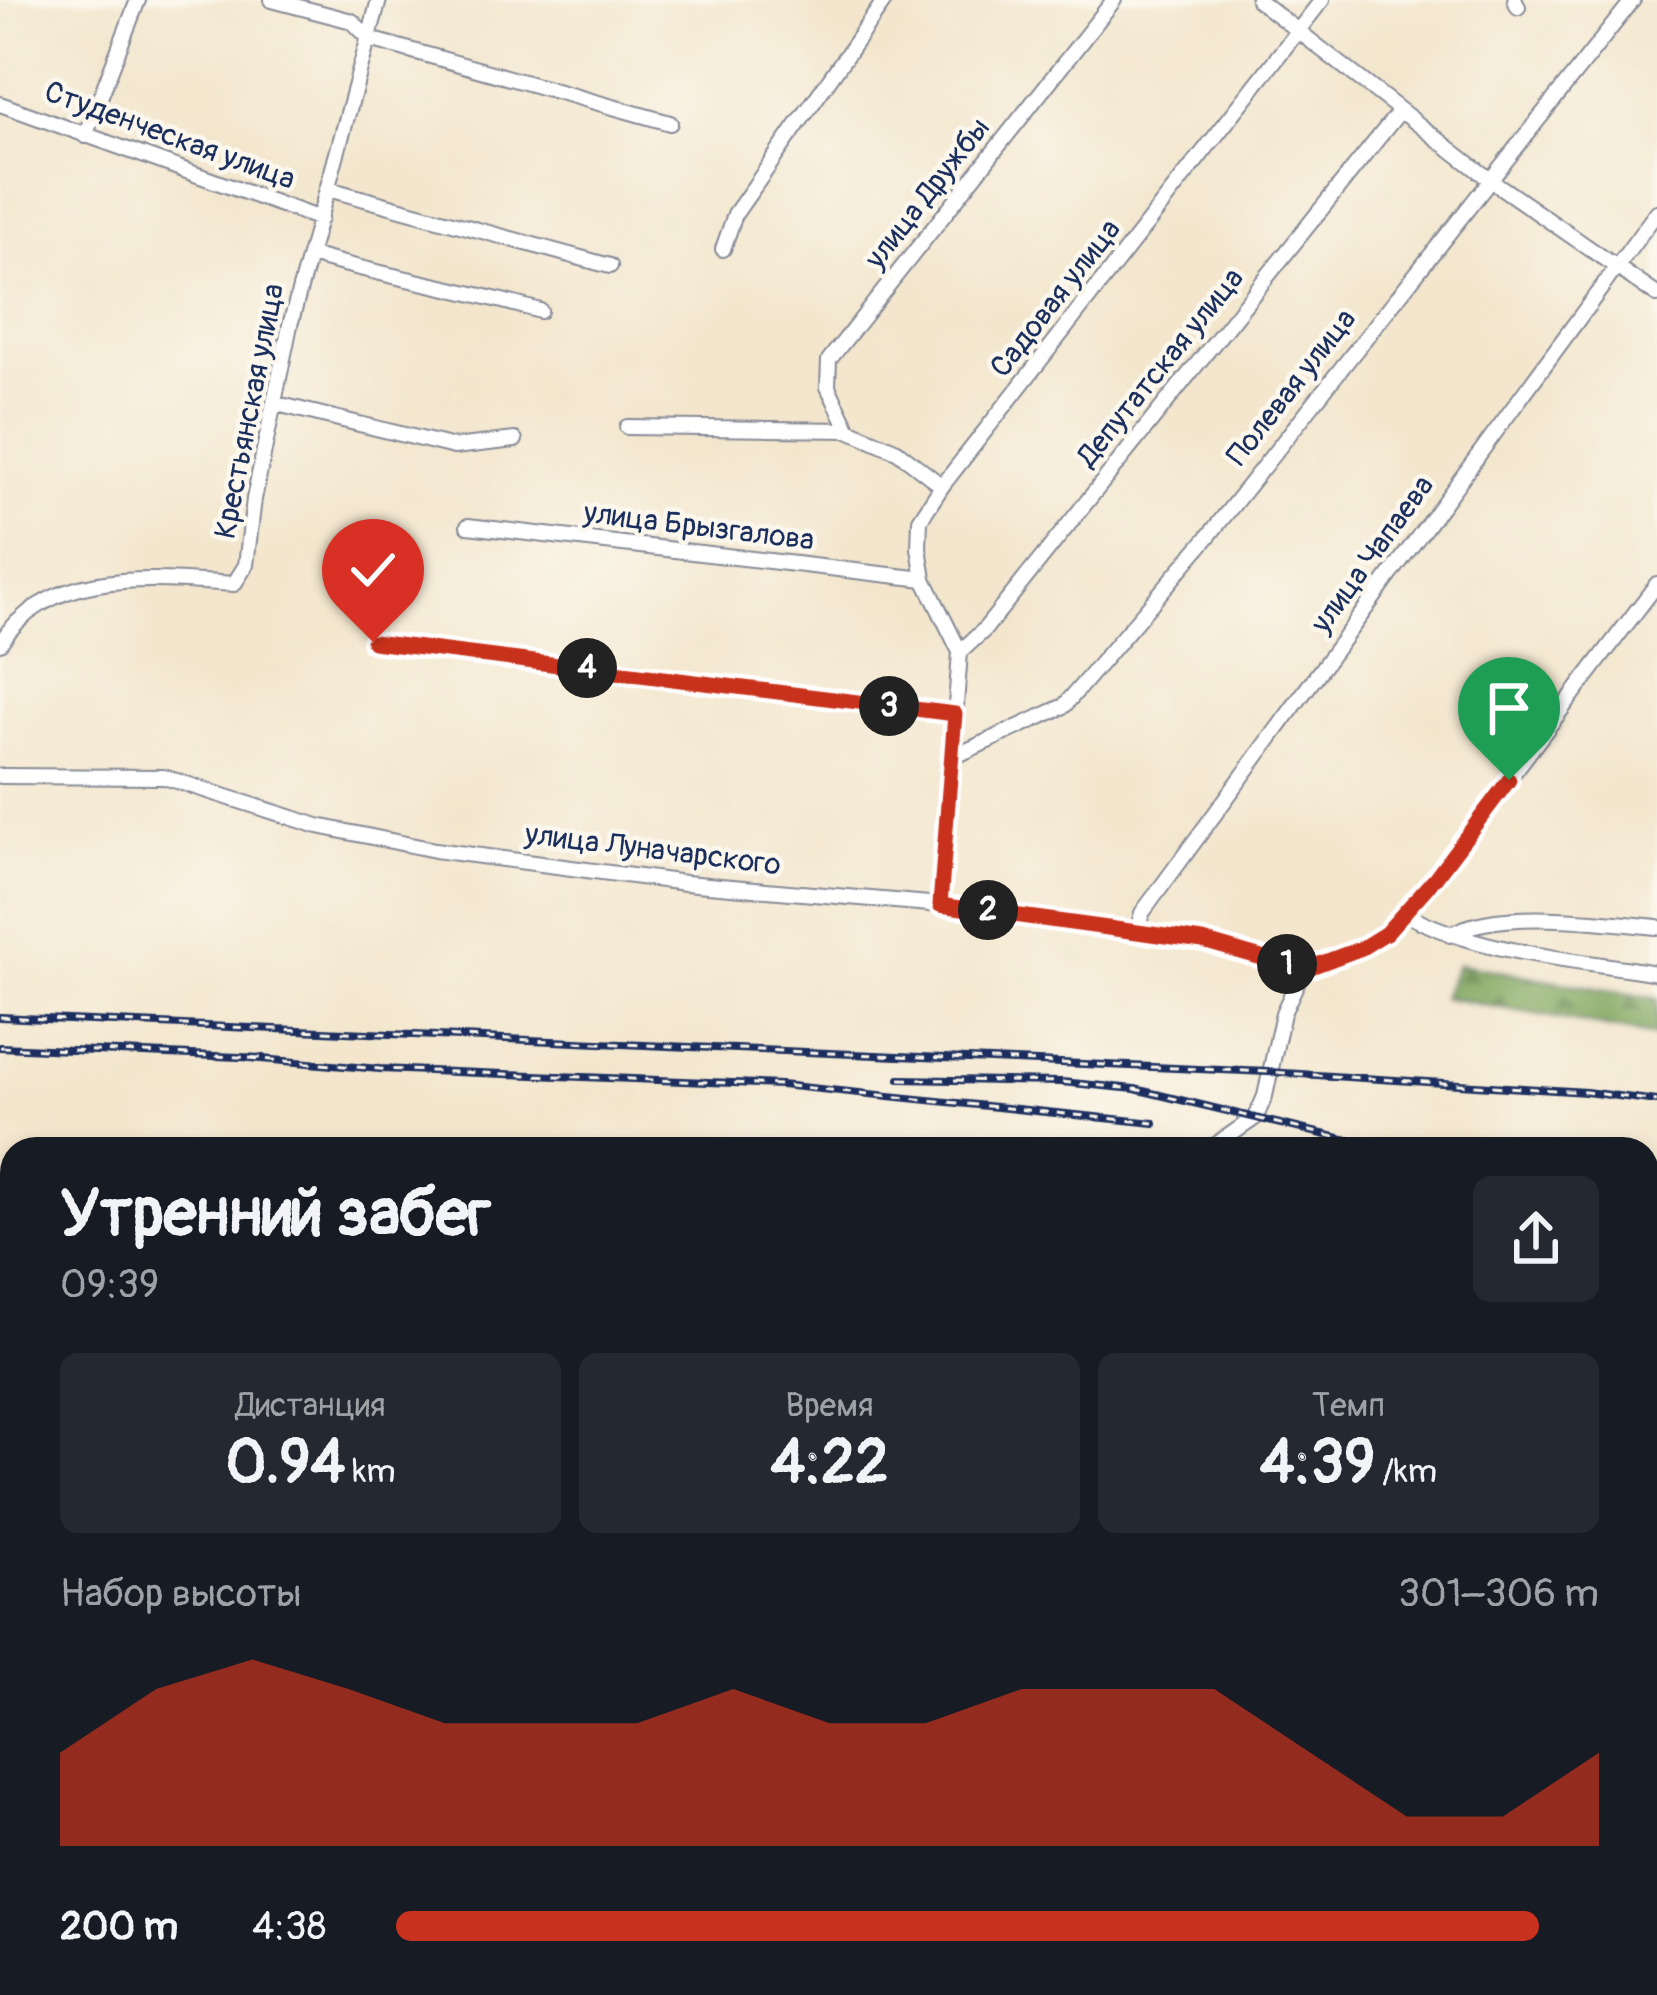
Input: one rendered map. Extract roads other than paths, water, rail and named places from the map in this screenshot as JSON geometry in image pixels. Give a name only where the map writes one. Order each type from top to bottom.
[{"type":"street","points":[[85,136],[138,0]]},
{"type":"street","points":[[272,0],[352,21],[370,39],[670,123]]},
{"type":"street","name":"Крестьянская улица","points":[[0,643],[17,618],[69,588],[151,579],[234,584],[246,565],[254,499],[290,326],[380,0]]},
{"type":"street","points":[[723,249],[735,214],[885,0]]},
{"type":"street","name":"улица Дружбы","points":[[849,430],[828,387],[829,360],[1114,0]]},
{"type":"street","points":[[1258,0],[1489,179],[1657,296]]},
{"type":"street","name":"Садовая улица","points":[[960,652],[924,579],[920,520],[1322,0]]},
{"type":"street","name":"Полевая улица","points":[[951,758],[1064,706],[1207,538],[1633,0]]},
{"type":"street","name":"Студенческая улица","points":[[0,104],[320,219]]},
{"type":"street","name":"Депутатская улица","points":[[960,652],[984,630],[1399,112]]},
{"type":"street","name":"Студенческая улица","points":[[328,189],[610,266]]},
{"type":"street","name":"улица Чапаева","points":[[1137,932],[1142,913],[1657,212]]},
{"type":"street","points":[[310,255],[540,310]]},
{"type":"street","points":[[277,404],[454,448],[515,440]]},
{"type":"street","points":[[627,427],[849,430],[897,451],[942,486]]},
{"type":"street","name":"улица Брызгалова","points":[[468,526],[924,579]]},
{"type":"street","points":[[1227,1137],[1256,1117],[1265,1096],[1278,1029],[1303,970],[1362,948],[1406,914],[1657,584]]},
{"type":"street","points":[[373,642],[955,714]]},
{"type":"street","points":[[940,905],[960,652]]},
{"type":"street","name":"улица Луначарского","points":[[0,776],[164,777],[318,826],[435,850],[685,883],[940,905],[1203,941],[1303,970]]},
{"type":"street","points":[[1406,914],[1450,935],[1657,973]]},
{"type":"street","points":[[1450,935],[1484,921],[1587,921],[1657,928]]},
{"type":"railway","points":[[0,1017],[1268,1072],[1586,1092],[1657,1101]]},
{"type":"railway","points":[[0,1047],[263,1058]]},
{"type":"railway","points":[[249,1058],[380,1069],[781,1085],[1154,1123]]},
{"type":"railway","points":[[900,1079],[1061,1082],[1135,1089],[1335,1137]]}]
